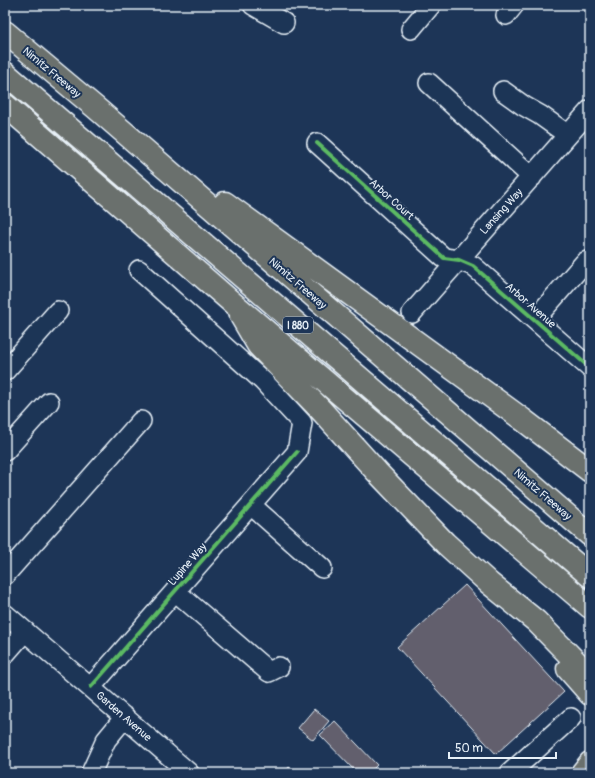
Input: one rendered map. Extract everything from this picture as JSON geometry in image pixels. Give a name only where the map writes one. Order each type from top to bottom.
[{"type":"highway","name":"Nimitz Freeway","points":[[5,32],[96,108],[590,535]]},
{"type":"highway","name":"I 880","points":[[5,73],[590,576]]},
{"type":"highway","name":"I 880","points":[[5,105],[234,304],[590,607]]},
{"type":"highway","points":[[96,108],[590,471]]},
{"type":"highway","points":[[234,304],[258,345],[320,408],[377,472],[445,543],[536,621],[590,676]]},
{"type":"highway","points":[[489,582],[590,694]]},
{"type":"highway","points":[[582,773],[590,763]]},
{"type":"street","points":[[252,5],[284,23]]},
{"type":"street","points":[[411,29],[430,5]]},
{"type":"street","points":[[429,83],[532,177]]},
{"type":"street","points":[[503,91],[524,106],[540,114],[568,135]]},
{"type":"street","name":"Lansing Way","points":[[412,313],[590,110]]},
{"type":"street","name":"Arbor Court","points":[[317,143],[444,258],[459,260]]},
{"type":"street","name":"Arbor Avenue","points":[[459,260],[473,266],[590,368]]},
{"type":"street","points":[[534,319],[585,262],[590,260]]},
{"type":"street","name":"Lupine Way","points":[[91,687],[297,452],[302,423],[263,380],[139,270]]},
{"type":"street","points":[[5,371],[58,311]]},
{"type":"street","points":[[5,451],[49,402]]},
{"type":"street","points":[[5,575],[141,421]]},
{"type":"street","points":[[250,505],[322,568]]},
{"type":"street","points":[[175,591],[269,672],[279,667]]},
{"type":"street","name":"Garden Avenue","points":[[5,614],[189,773]]},
{"type":"street","points":[[5,654],[25,631]]},
{"type":"street","points":[[91,773],[106,740],[125,717]]},
{"type":"street","points":[[510,773],[571,718]]},
{"type":"building","points":[[465,585],[564,692],[496,754],[397,647]]},
{"type":"building","points":[[314,709],[329,721],[313,740],[298,728]]},
{"type":"building","points":[[335,721],[377,765],[369,773],[357,773],[320,735]]},
{"type":"building","points":[[289,767],[295,773],[284,773]]},
{"type":"cycle path","points":[[317,143],[444,258],[459,260],[473,266],[590,368]]},
{"type":"cycle path","points":[[91,687],[297,452]]}]
